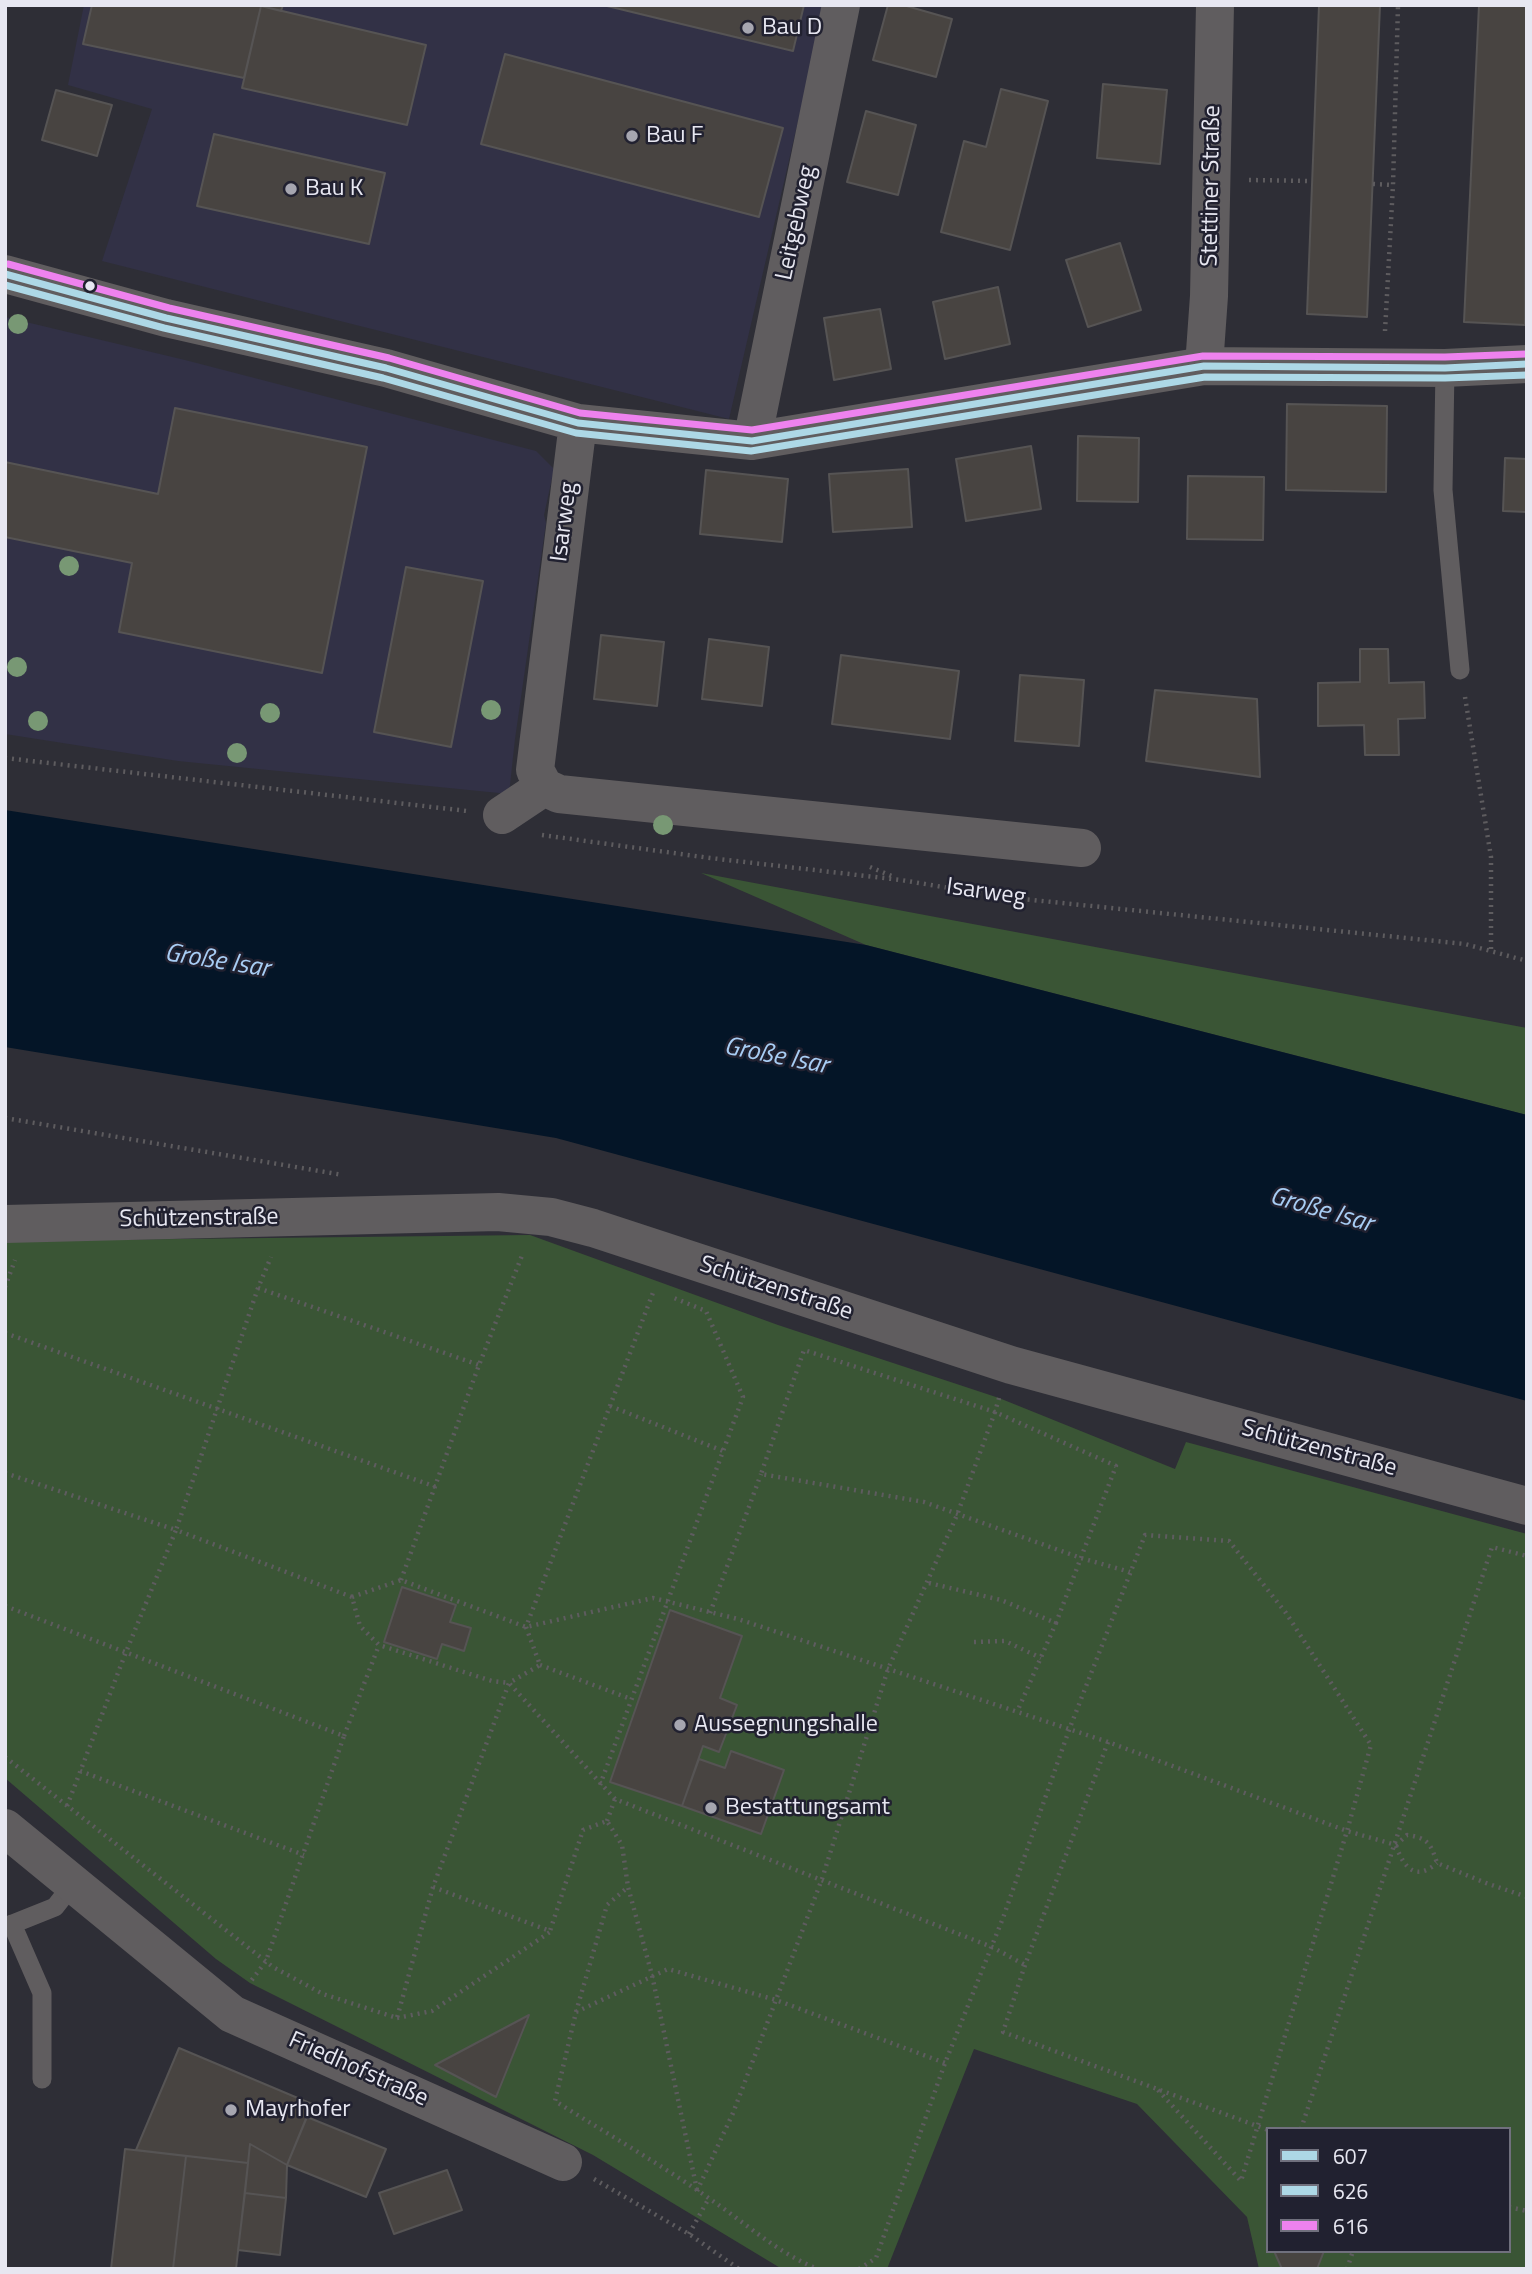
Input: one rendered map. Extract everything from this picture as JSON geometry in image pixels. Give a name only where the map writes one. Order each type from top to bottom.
[{"type":"street","name":"Leitgebweg","points":[[752,442],[841,5]]},
{"type":"street","name":"Stettiner Straße","points":[[1205,366],[1213,179],[1215,5]]},
{"type":"street","points":[[5,274],[166,318],[386,368],[578,423],[752,442],[1205,366],[1445,368],[1527,364]]},
{"type":"street","name":"Isarweg","points":[[544,787],[535,770],[578,423]]},
{"type":"street","points":[[502,815],[544,787],[559,794],[1082,848]]},
{"type":"street","name":"Schützenstraße","points":[[12,1237],[498,1212],[551,1217],[593,1228],[1011,1365],[1527,1506]]},
{"type":"street","name":"Friedhofstraße","points":[[5,1828],[232,2014],[563,2162]]},
{"type":"lane","points":[[1445,368],[1443,490],[1460,670]]},
{"type":"lane","points":[[42,2079],[42,1993],[9,1926],[55,1907],[73,1884]]},
{"type":"path","points":[[1384,367],[1398,5]]},
{"type":"path","points":[[1213,179],[1312,181]]},
{"type":"path","points":[[1373,184],[1393,185]]},
{"type":"path","points":[[1460,670],[1491,857],[1491,950]]},
{"type":"path","points":[[5,758],[502,815]]},
{"type":"path","name":"Isarweg","points":[[502,815],[519,831],[710,858],[901,880],[1003,897],[1465,944],[1527,961]]},
{"type":"path","points":[[5,1287],[12,1237]]},
{"type":"path","points":[[401,1580],[479,1365],[527,1245]]},
{"type":"path","points":[[66,1806],[176,1530],[272,1254]]},
{"type":"path","points":[[600,1785],[743,1397],[706,1311],[641,1286]]},
{"type":"path","points":[[258,1288],[479,1365]]},
{"type":"path","points":[[631,1699],[540,1665],[526,1627],[654,1290]]},
{"type":"path","points":[[5,1334],[436,1487]]},
{"type":"path","points":[[710,1613],[804,1350],[995,1412],[1116,1466],[1056,1623],[1017,1713]]},
{"type":"path","points":[[611,1406],[723,1451]]},
{"type":"path","points":[[697,2190],[733,2113],[822,1879],[888,1669],[929,1583],[995,1412]]},
{"type":"path","points":[[5,1473],[176,1530],[352,1597],[401,1580],[526,1627],[653,1598],[738,1619],[1108,1742],[1348,1831],[1396,1845]]},
{"type":"path","points":[[761,1475],[924,1502],[1081,1558],[1130,1572]]},
{"type":"path","points":[[859,2269],[876,2258],[945,2063],[992,1947],[1069,1730],[1145,1535],[1229,1542],[1286,1613],[1371,1745],[1348,1831],[1241,2181],[1157,2089]]},
{"type":"path","points":[[1302,2127],[1492,1547],[1527,1556]]},
{"type":"path","points":[[929,1583],[1002,1600],[1056,1623]]},
{"type":"path","points":[[352,1597],[360,1626],[379,1645],[492,1681],[509,1683],[540,1665]]},
{"type":"path","points":[[5,1606],[344,1736]]},
{"type":"path","points":[[974,1642],[1005,1641],[1041,1658]]},
{"type":"path","points":[[232,2014],[266,1961],[344,1736],[379,1645]]},
{"type":"path","points":[[509,1683],[615,1799],[992,1947],[1025,1965]]},
{"type":"path","points":[[397,2018],[433,1887],[509,1683]]},
{"type":"path","points":[[1108,1742],[1025,1965],[1003,2032],[1266,2129]]},
{"type":"path","points":[[5,1757],[273,1967],[323,1994],[397,2018],[432,2011],[550,1931],[583,1830],[607,1821],[615,1799]]},
{"type":"path","points":[[80,1771],[304,1855]]},
{"type":"path","points":[[607,1821],[622,1845],[628,1887],[652,1975],[697,2190]]},
{"type":"path","points":[[1396,1845],[1407,1835],[1420,1837],[1432,1847],[1437,1863]]},
{"type":"path","points":[[1396,1845],[1403,1865],[1413,1871],[1428,1871],[1437,1863]]},
{"type":"path","points":[[1437,1863],[1527,1897]]},
{"type":"path","points":[[433,1887],[550,1931]]},
{"type":"path","points":[[628,1887],[607,1905],[576,2012],[555,2101],[697,2190],[753,2230],[818,2269]]},
{"type":"path","points":[[576,2012],[668,1969],[776,2000],[945,2063]]},
{"type":"path","points":[[563,2162],[689,2234],[739,2269]]},
{"type":"path","points":[[689,2234],[709,2198]]},
{"type":"shaded area","points":[[84,5],[825,5],[729,419],[102,261],[152,109],[68,85]]},
{"type":"shaded area","points":[[5,317],[185,360],[536,451],[554,469],[544,515],[546,523],[509,794],[178,761],[5,734]]},
{"type":"green space","points":[[701,873],[1527,1028],[1527,1115],[866,945]]},
{"type":"green space","points":[[530,1235],[778,1325],[999,1398],[1175,1469],[1186,1442],[1527,1534],[1527,2269],[1259,2269],[1247,2217],[1137,2104],[974,2049],[887,2269],[782,2269],[593,2155],[250,1983],[216,1959],[5,1778],[5,1241]]},
{"type":"water","name":"Große Isar","points":[[5,810],[866,945],[1527,1115],[1527,1401],[556,1138],[5,1047]]},
{"type":"building","points":[[92,5],[283,5],[281,11],[261,6],[244,78],[83,44]]},
{"type":"building","name":"Bau D","points":[[603,5],[804,5],[793,51]]},
{"type":"building","points":[[888,5],[903,5],[952,19],[936,77],[873,60]]},
{"type":"building","points":[[1319,5],[1380,5],[1367,317],[1307,314]]},
{"type":"building","points":[[1479,5],[1527,5],[1525,325],[1464,322]]},
{"type":"building","points":[[261,6],[426,45],[407,125],[242,88]]},
{"type":"building","name":"Bau F","points":[[505,54],[783,128],[759,217],[481,144]]},
{"type":"building","points":[[1103,84],[1167,90],[1160,164],[1097,158]]},
{"type":"building","points":[[1001,89],[1048,101],[1010,250],[941,232],[964,141],[986,147]]},
{"type":"building","points":[[56,90],[112,105],[97,156],[42,140]]},
{"type":"building","points":[[866,111],[916,125],[898,195],[847,182]]},
{"type":"building","name":"Bau K","points":[[214,134],[385,173],[369,244],[197,206]]},
{"type":"building","points":[[1120,243],[1141,310],[1088,327],[1066,260]]},
{"type":"building","points":[[998,287],[1010,344],[945,359],[933,302]]},
{"type":"building","points":[[880,309],[891,369],[834,380],[824,318]]},
{"type":"building","points":[[1287,404],[1387,406],[1386,492],[1286,490]]},
{"type":"building","points":[[175,408],[367,447],[322,673],[119,632],[132,563],[5,537],[5,462],[158,494]]},
{"type":"building","points":[[1078,436],[1139,438],[1138,502],[1077,501]]},
{"type":"building","points":[[1031,446],[1041,509],[966,521],[956,459]]},
{"type":"building","points":[[1505,458],[1527,459],[1527,512],[1503,511]]},
{"type":"building","points":[[908,469],[912,527],[833,532],[829,474]]},
{"type":"building","points":[[706,470],[788,479],[782,542],[700,534]]},
{"type":"building","points":[[1188,476],[1264,477],[1263,540],[1187,539]]},
{"type":"building","points":[[406,567],[483,581],[451,747],[374,732]]},
{"type":"building","points":[[601,635],[664,642],[657,706],[594,699]]},
{"type":"building","points":[[709,639],[769,647],[762,706],[702,699]]},
{"type":"building","points":[[1360,649],[1388,649],[1389,683],[1424,682],[1425,718],[1398,719],[1399,755],[1365,755],[1364,725],[1318,726],[1318,683],[1360,682]]},
{"type":"building","points":[[841,655],[959,671],[950,739],[832,724]]},
{"type":"building","points":[[1020,675],[1084,680],[1079,746],[1015,741]]},
{"type":"building","points":[[1155,690],[1257,699],[1260,777],[1146,761]]},
{"type":"building","points":[[402,1587],[456,1605],[450,1622],[471,1628],[464,1651],[442,1644],[437,1659],[384,1642]]},
{"type":"building","name":"Aussegnungshalle","points":[[670,1610],[742,1636],[720,1698],[737,1705],[719,1752],[703,1746],[682,1806],[610,1782]]},
{"type":"building","points":[[731,1751],[784,1770],[761,1834],[682,1806],[699,1759],[725,1768]]},
{"type":"building","points":[[529,2015],[496,2097],[435,2065]]},
{"type":"building","name":"Mayrhofer","points":[[179,2048],[312,2104],[287,2165],[250,2144],[248,2163],[136,2150]]},
{"type":"building","points":[[307,2117],[386,2149],[366,2197],[287,2165]]},
{"type":"building","points":[[250,2144],[287,2165],[286,2198],[245,2193]]},
{"type":"building","points":[[125,2149],[186,2156],[173,2269],[111,2269]]},
{"type":"building","points":[[186,2156],[248,2163],[236,2269],[173,2269]]},
{"type":"building","points":[[447,2170],[462,2210],[394,2234],[379,2193]]},
{"type":"building","points":[[245,2193],[286,2198],[280,2255],[238,2250]]},
{"type":"building","points":[[1275,2253],[1323,2253],[1317,2269],[1282,2269]]},
{"type":"transit line","name":"616","points":[[8,264],[169,308],[389,358],[580,413],[752,430],[1203,356],[1445,357],[1526,354]]},
{"type":"transit line","name":"607","points":[[5,274],[166,318],[386,368],[578,423],[752,441],[1204,366],[1445,368],[1527,364]]},
{"type":"transit line","name":"626","points":[[5,285],[164,328],[383,378],[576,433],[751,451],[1205,377],[1445,378],[1527,375]]},
{"type":"place","name":"Bau D","points":[[748,28]]},
{"type":"place","name":"Bau F","points":[[632,136]]},
{"type":"place","name":"Bau K","points":[[291,189]]},
{"type":"place","name":"Aussegnungshalle","points":[[680,1725]]},
{"type":"place","name":"Bestattungsamt","points":[[711,1808]]},
{"type":"place","name":"Mayrhofer","points":[[231,2110]]}]
